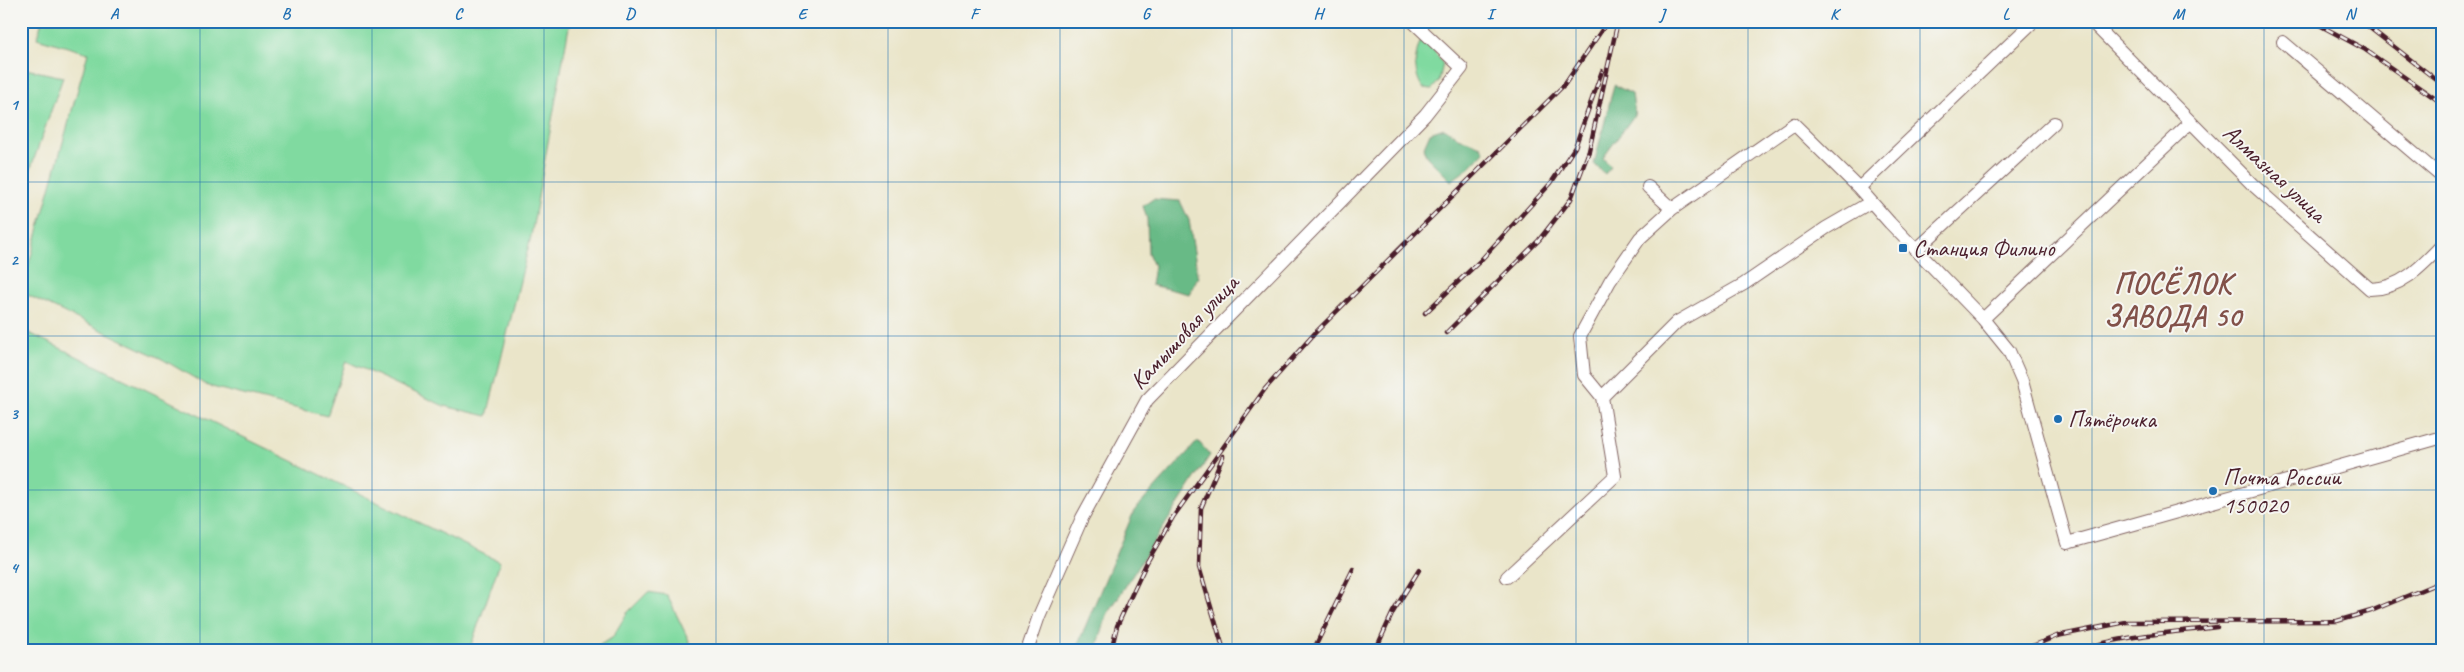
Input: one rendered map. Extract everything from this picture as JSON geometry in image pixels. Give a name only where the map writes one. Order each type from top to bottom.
[{"type":"street","name":"Камышовая улица","points":[[1027,651],[1039,616],[1082,518],[1147,400],[1425,115],[1462,68],[1412,21]]},
{"type":"street","points":[[1859,188],[2034,21]]},
{"type":"street","name":"Алмазная улица","points":[[2090,21],[2252,184],[2370,289],[2380,289],[2401,281],[2418,270],[2443,244]]},
{"type":"street","points":[[2283,42],[2443,178]]},
{"type":"street","points":[[1983,318],[2191,122]]},
{"type":"street","points":[[1916,250],[2054,123]]},
{"type":"street","points":[[1507,576],[1615,476],[1602,397],[1584,375],[1580,336],[1610,281],[1640,238],[1672,209],[1794,124],[1859,188],[1916,250],[1983,318],[2009,351],[2018,370],[2067,544],[2443,437]]},
{"type":"street","points":[[1648,187],[1672,209]]},
{"type":"street","points":[[1602,397],[1677,322],[1744,284],[1826,228],[1871,202]]},
{"type":"green space","points":[[42,21],[570,21],[531,236],[487,416],[444,406],[346,361],[327,416],[208,386],[162,359],[21,292],[88,53],[37,38]]},
{"type":"green space","points":[[1421,40],[1428,42],[1443,64],[1439,81],[1432,89],[1423,88],[1417,77],[1416,58]]},
{"type":"green space","points":[[21,68],[63,77],[21,196]]},
{"type":"green space","points":[[1614,85],[1632,94],[1635,114],[1603,158],[1611,167],[1605,174],[1594,164]]},
{"type":"green space","points":[[1444,128],[1458,137],[1481,146],[1484,152],[1470,167],[1451,181],[1427,157],[1423,149],[1430,133]]},
{"type":"green space","points":[[1153,199],[1180,201],[1189,220],[1198,277],[1189,294],[1151,285],[1154,266],[1148,253],[1147,219],[1143,206]]},
{"type":"green space","points":[[21,329],[500,562],[469,651],[21,651]]},
{"type":"green space","points":[[1198,441],[1210,455],[1107,615],[1096,651],[1075,651],[1134,511]]},
{"type":"green space","points":[[648,592],[667,595],[694,651],[589,651],[612,638],[627,613]]},
{"type":"railway","points":[[1111,651],[1117,626],[1147,562],[1173,517],[1265,389],[1315,333],[1565,84],[1608,21]]},
{"type":"railway","points":[[1446,333],[1539,240],[1571,199],[1589,151],[1618,21]]},
{"type":"railway","points":[[2312,21],[2364,49],[2443,104]]},
{"type":"railway","points":[[2361,21],[2443,85]]},
{"type":"railway","points":[[1425,313],[1480,261],[1551,183],[1575,147],[1602,71]]},
{"type":"railway","points":[[1223,456],[1201,508],[1199,567],[1224,651]]},
{"type":"railway","points":[[1313,651],[1353,569]]},
{"type":"railway","points":[[1375,651],[1393,612],[1419,570]]},
{"type":"railway","points":[[2020,651],[2057,636],[2126,622],[2337,621],[2371,611],[2443,581]]},
{"type":"railway","points":[[2077,651],[2111,641],[2217,627]]},
{"type":"railway","points":[[2440,651],[2443,645]]},
{"type":"place","name":"Станция Филино","points":[[1903,248]]},
{"type":"place","name":"Пятёрочка","points":[[2058,419]]},
{"type":"place","name":"Почта России 150020","points":[[2213,491]]},
{"type":"district","name":"ПОСЁЛОК ЗАВОДА 50","points":[[2173,300]]}]
